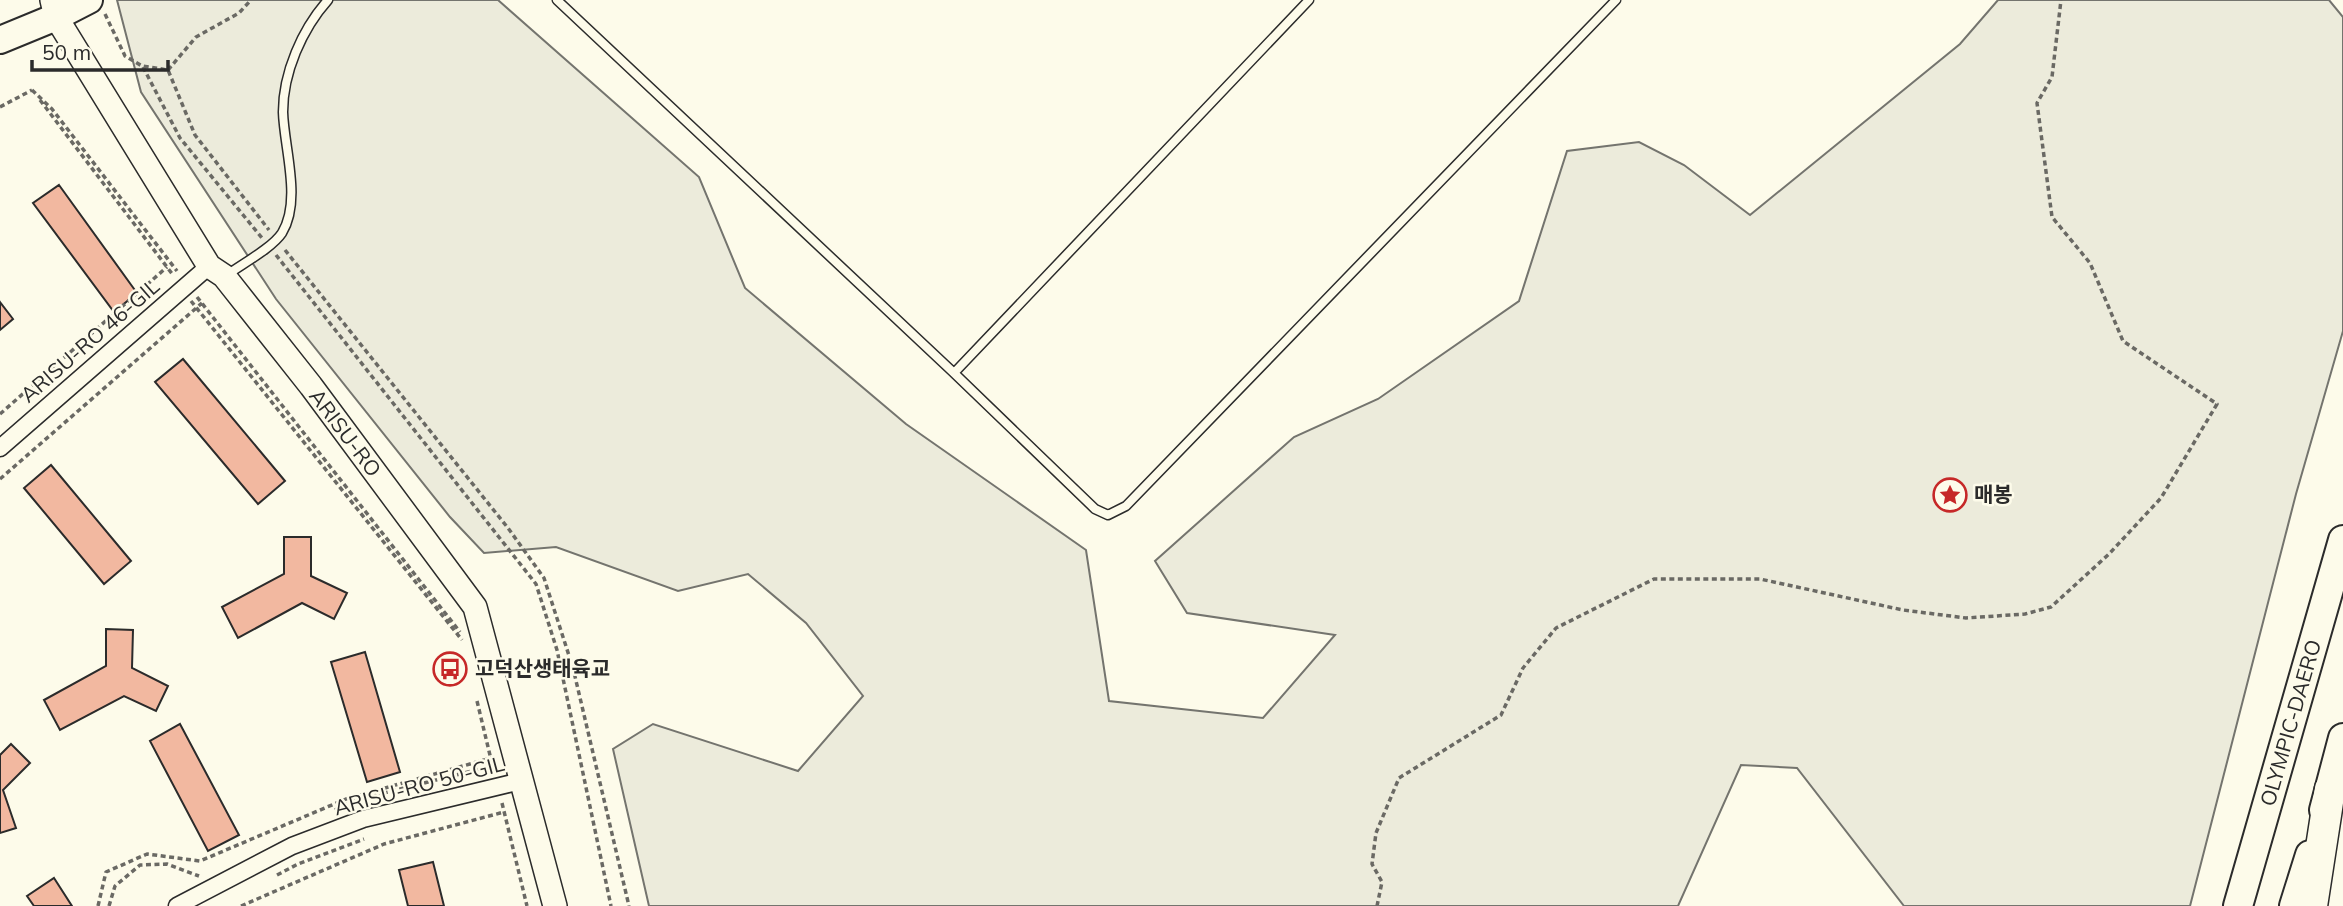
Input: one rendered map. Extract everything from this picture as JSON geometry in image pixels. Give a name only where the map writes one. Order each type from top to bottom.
[{"type":"highway","name":"OLYMPIC-DAERO","points":[[2238,906],[2343,540]]},
{"type":"highway","points":[[2294,906],[2343,738]]},
{"type":"highway","points":[[2312,906],[2330,789]]},
{"type":"main road","points":[[0,40],[54,9],[97,6]]},
{"type":"main road","name":"ARISU-RO","points":[[54,9],[216,271],[311,386],[475,607],[506,789],[555,906]]},
{"type":"street","name":"ARISU-RO 46-GIL","points":[[0,448],[185,287],[216,271]]},
{"type":"street","name":"ARISU-RO 50-GIL","points":[[177,906],[292,846],[363,819],[506,789]]},
{"type":"lane","points":[[216,271],[268,246],[281,234],[289,216],[290,170],[283,111],[287,79],[300,43],[328,0]]},
{"type":"lane","points":[[557,0],[1095,509],[1108,515],[1126,506],[1616,0]]},
{"type":"lane","points":[[954,373],[1309,0]]},
{"type":"path","points":[[168,70],[196,37],[239,13],[251,0]]},
{"type":"path","points":[[1377,906],[1382,882],[1372,864],[1376,832],[1399,778],[1501,715],[1523,668],[1556,628],[1654,579],[1760,579],[1903,610],[1966,618],[2025,614],[2051,607],[2109,554],[2161,498],[2217,404],[2123,341],[2090,263],[2052,217],[2037,103],[2052,77],[2061,0]]},
{"type":"path","points":[[97,6],[125,56],[142,66],[168,70]]},
{"type":"path","points":[[142,66],[180,138],[536,584],[557,650],[611,906]]},
{"type":"path","points":[[168,70],[195,135],[508,528],[544,578],[573,668],[629,906]]},
{"type":"path","points":[[0,107],[32,90],[50,110],[169,265],[196,308],[465,640],[201,303],[185,287]]},
{"type":"path","points":[[0,414],[169,265]]},
{"type":"path","points":[[0,479],[201,303]]},
{"type":"path","points":[[475,693],[491,758],[506,789],[504,812],[527,906]]},
{"type":"path","points":[[482,702],[506,789],[533,906]]},
{"type":"path","points":[[98,906],[106,872],[147,854],[200,861],[346,799],[491,758]]},
{"type":"path","points":[[241,906],[384,844],[504,812]]},
{"type":"path","points":[[276,875],[370,836]]},
{"type":"shaded area","points":[[117,0],[498,0],[699,177],[745,288],[906,424],[1086,550],[1109,701],[1263,718],[1335,635],[1187,613],[1155,561],[1294,437],[1378,399],[1519,301],[1567,151],[1639,142],[1684,165],[1750,215],[1960,44],[1998,0],[2329,0],[2343,17],[2343,331],[2296,494],[2190,906],[1904,906],[1797,768],[1741,765],[1678,906],[649,906],[613,749],[653,724],[798,771],[863,696],[806,623],[748,574],[678,591],[556,547],[484,553],[450,517],[276,299],[141,92]]},
{"type":"building","points":[[59,185],[137,293],[114,312],[33,203]]},
{"type":"building","points":[[0,302],[13,319],[0,330]]},
{"type":"building","points":[[183,359],[285,481],[258,504],[155,382]]},
{"type":"building","points":[[51,465],[131,561],[104,584],[24,488]]},
{"type":"building","points":[[284,537],[311,537],[311,576],[347,593],[334,619],[302,603],[238,638],[222,607],[284,574]]},
{"type":"building","points":[[106,629],[133,630],[132,668],[168,686],[156,711],[124,696],[60,730],[44,700],[106,666]]},
{"type":"building","points":[[365,652],[400,772],[367,782],[331,662]]},
{"type":"building","points":[[180,724],[239,835],[208,851],[150,741]]},
{"type":"building","points":[[11,744],[30,763],[3,790],[16,828],[0,833],[0,755]]},
{"type":"building","points":[[433,862],[444,906],[408,906],[399,870]]},
{"type":"building","points":[[54,878],[72,906],[34,906],[27,896]]},
{"type":"place","name":"매봉","points":[[1950,495]]},
{"type":"place","name":"고덕산생태육교","points":[[450,669]]}]
